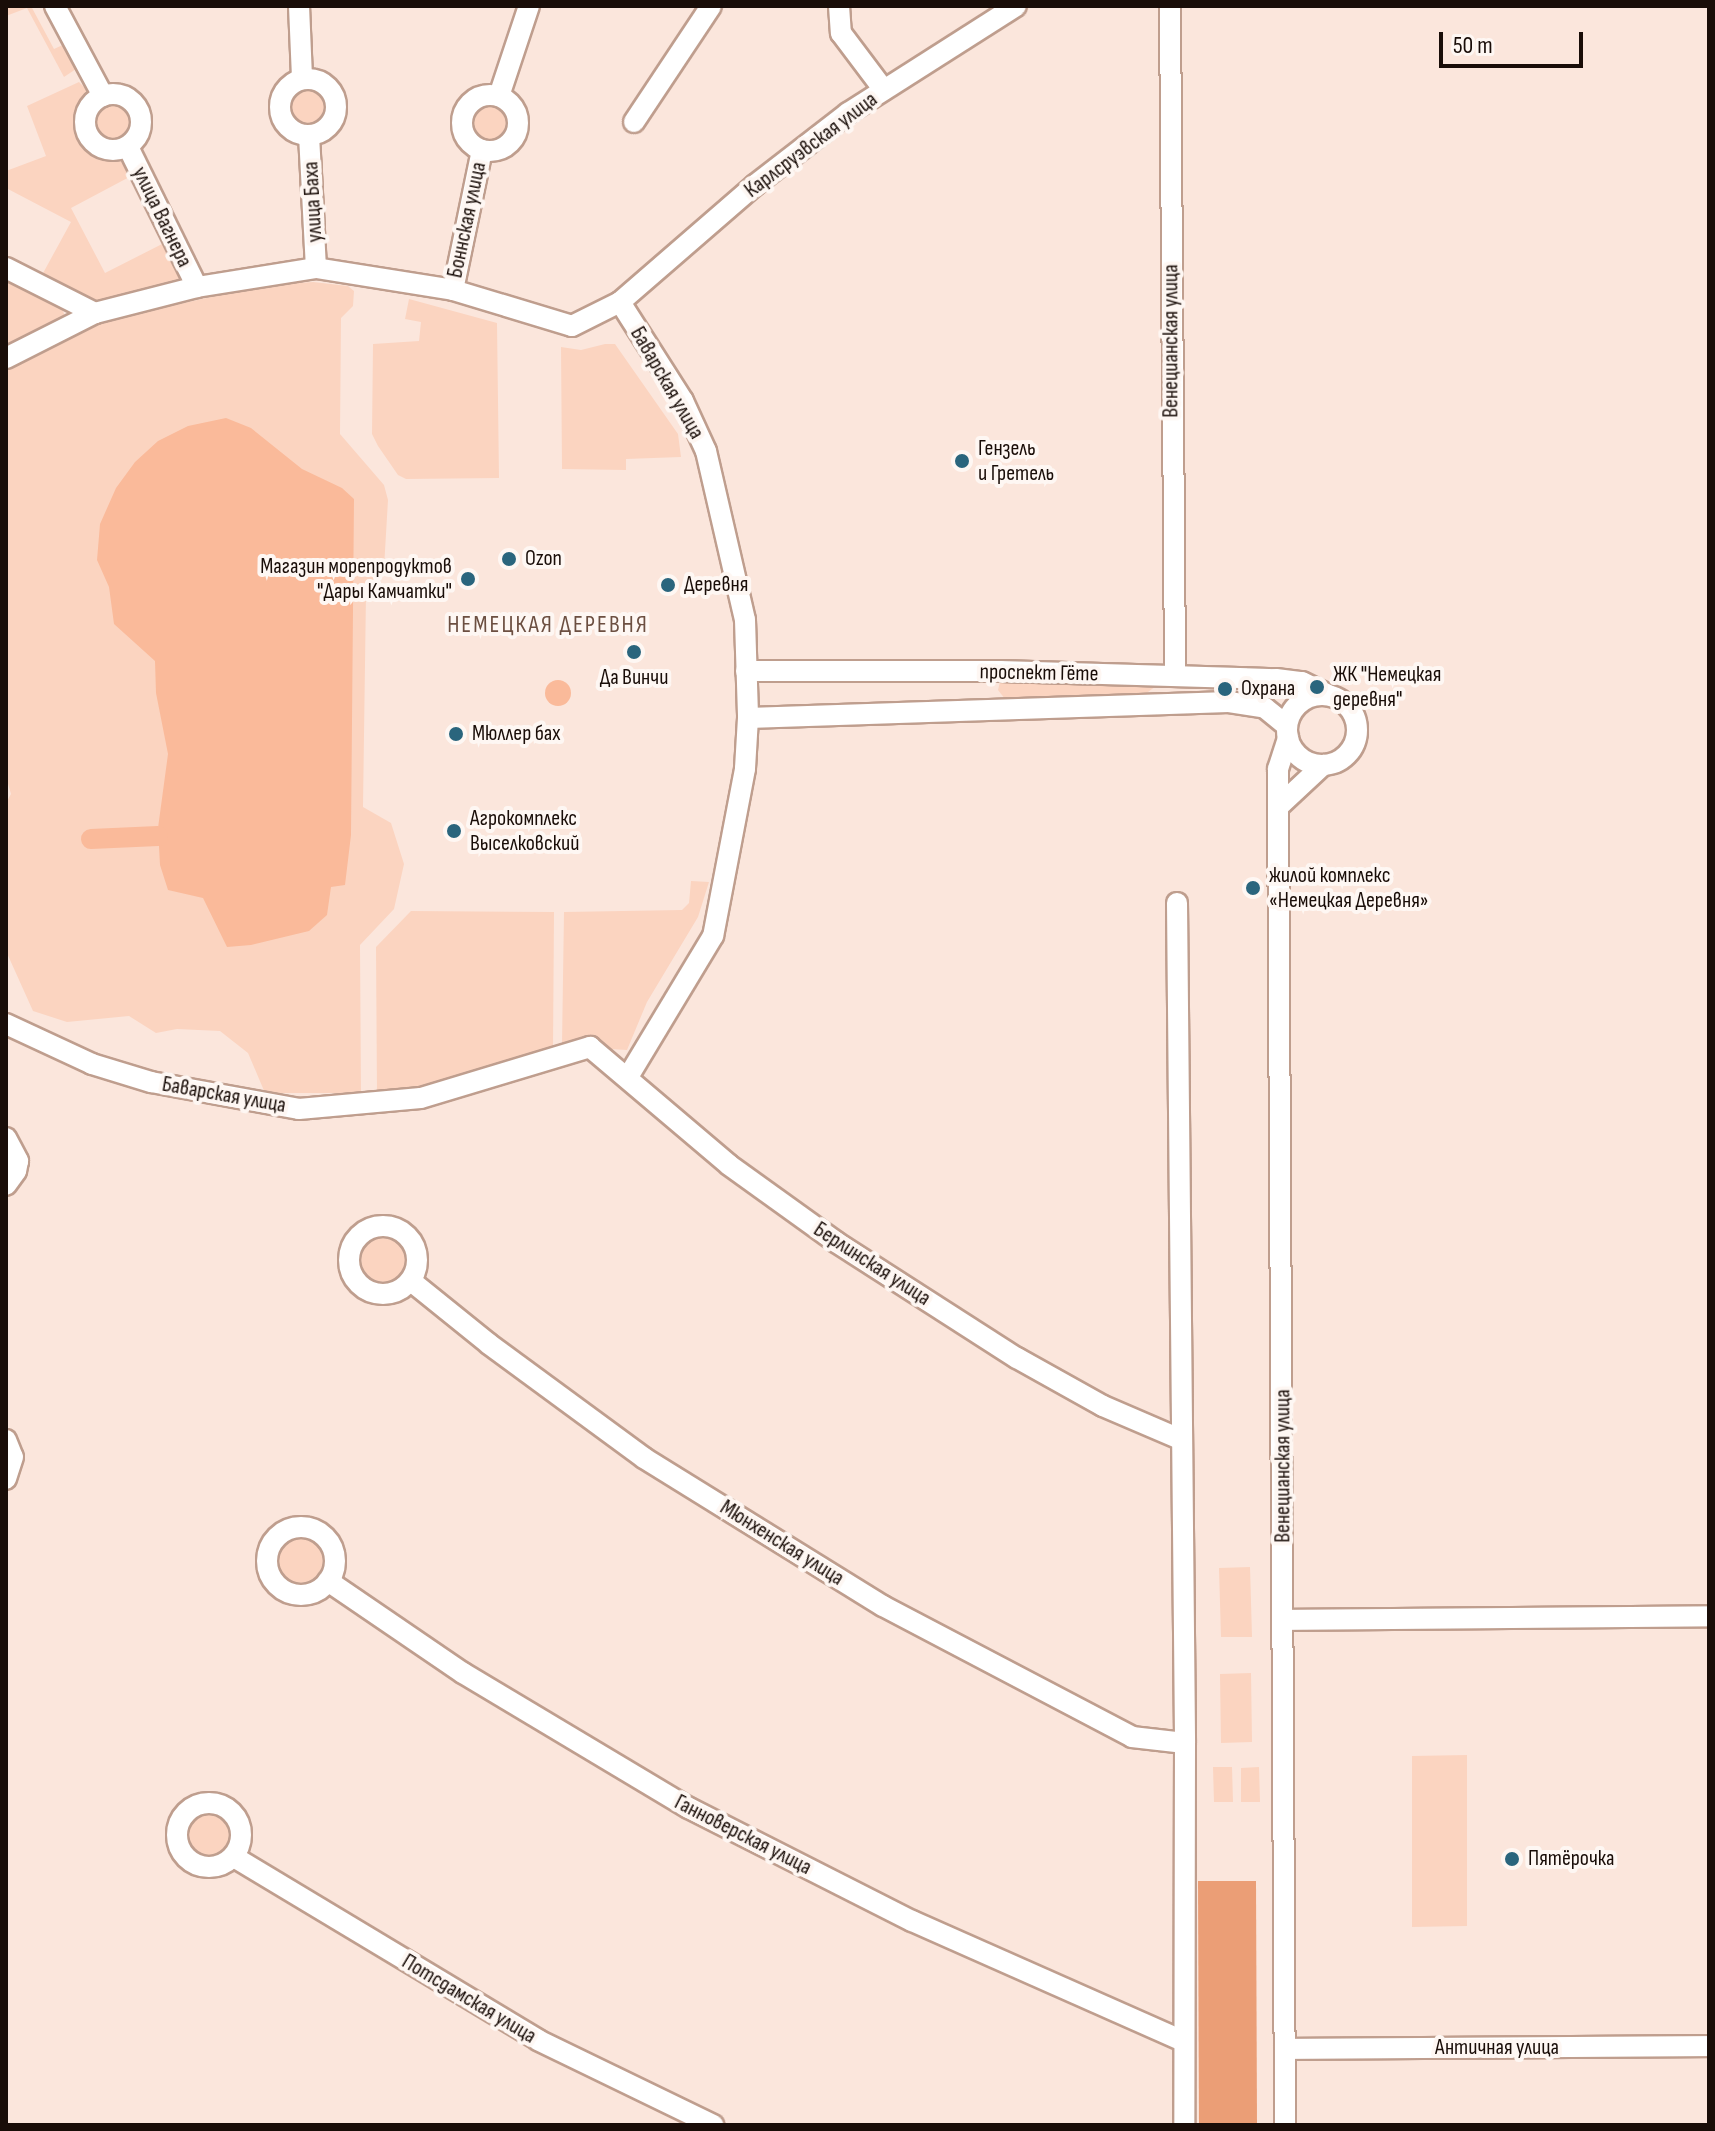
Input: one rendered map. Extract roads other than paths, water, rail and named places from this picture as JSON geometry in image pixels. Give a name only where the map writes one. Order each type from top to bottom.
[{"type":"street","points":[[55,6],[103,96]]},
{"type":"street","points":[[299,6],[302,79]]},
{"type":"street","points":[[499,96],[529,6]]},
{"type":"street","points":[[634,122],[711,6]]},
{"type":"street","points":[[839,6],[841,33],[884,90]]},
{"type":"street","name":"Карлсруэвская улица","points":[[620,302],[755,185],[848,113],[1016,6]]},
{"type":"street","name":"Венецианская улица","points":[[1170,6],[1175,676]]},
{"type":"street","points":[[302,79],[321,81],[334,94],[337,103],[333,122],[323,131],[309,135],[292,130],[285,123],[280,106],[286,88],[302,79]]},
{"type":"street","points":[[103,96],[126,97],[139,110],[141,128],[128,147],[105,150],[90,139],[84,121],[87,112],[103,96]]},
{"type":"street","points":[[499,96],[516,110],[518,129],[508,145],[491,152],[482,150],[467,140],[461,122],[463,113],[475,99],[499,96]]},
{"type":"street","name":"улица Баха","points":[[309,135],[316,268]]},
{"type":"street","name":"улица Вагнера","points":[[128,147],[197,287]]},
{"type":"street","name":"Боннская улица","points":[[453,290],[482,150]]},
{"type":"street","points":[[6,268],[95,313]]},
{"type":"street","name":"Баварская улица","points":[[6,358],[95,313],[197,287],[316,268],[453,290],[572,326],[620,302],[683,401],[706,451],[745,620],[748,718],[745,769],[713,936],[628,1077]]},
{"type":"street","name":"проспект Гёте","points":[[746,671],[1000,671],[1276,679],[1302,682],[1329,695]]},
{"type":"street","points":[[1278,807],[1323,765],[1335,762],[1352,747],[1357,737],[1354,715],[1348,706],[1329,695],[1307,698],[1289,726],[1301,758],[1323,765]]},
{"type":"street","name":"проспект Гёте","points":[[748,718],[1229,702],[1265,708],[1289,726]]},
{"type":"street","name":"Венецианская улица","points":[[1285,2125],[1278,769],[1289,726]]},
{"type":"street","points":[[1177,903],[1185,1743],[1184,2125]]},
{"type":"street","name":"Баварская улица","points":[[6,1024],[92,1064],[151,1082],[299,1109],[421,1098],[590,1047]]},
{"type":"street","name":"Берлинская улица","points":[[590,1047],[729,1165],[836,1242],[1017,1358],[1103,1406],[1180,1439]]},
{"type":"street","points":[[6,1138],[18,1161],[16,1171],[6,1185]]},
{"type":"street","name":"Мюнхенская улица","points":[[411,1281],[644,1458],[883,1606],[1132,1737],[1185,1743]]},
{"type":"street","points":[[6,1440],[13,1457],[6,1479]]},
{"type":"street","name":"Ганноверская улица","points":[[328,1581],[463,1673],[689,1808],[912,1921],[1183,2041]]},
{"type":"street","points":[[1284,1620],[1709,1616]]},
{"type":"street","name":"Потсдамская улица","points":[[234,1857],[538,2040],[713,2125]]},
{"type":"street","name":"Античная улица","points":[[1285,2049],[1709,2046]]},
{"type":"waterway","points":[[91,839],[158,836]]},
{"type":"place","name":"Гензель и Гретель","points":[[962,461]]},
{"type":"place","name":"Ozon","points":[[509,559]]},
{"type":"place","name":"Магазин морепродуктов \"Дары Камчатки\"","points":[[468,579]]},
{"type":"place","name":"Деревня","points":[[668,585]]},
{"type":"place","name":"Да Винчи","points":[[634,652]]},
{"type":"place","name":"ЖК \"Немецкая деревня\"","points":[[1317,687]]},
{"type":"place","name":"Охрана","points":[[1225,689]]},
{"type":"place","name":"Мюллер бах","points":[[456,734]]},
{"type":"place","name":"Агрокомплекс Выселковский","points":[[454,831]]},
{"type":"place","name":"жилой комплекс «Немецкая Деревня»","points":[[1253,888]]},
{"type":"place","name":"Пятёрочка","points":[[1512,1859]]},
{"type":"district","name":"НЕМЕЦКАЯ ДЕРЕВНЯ","points":[[548,625]]}]
